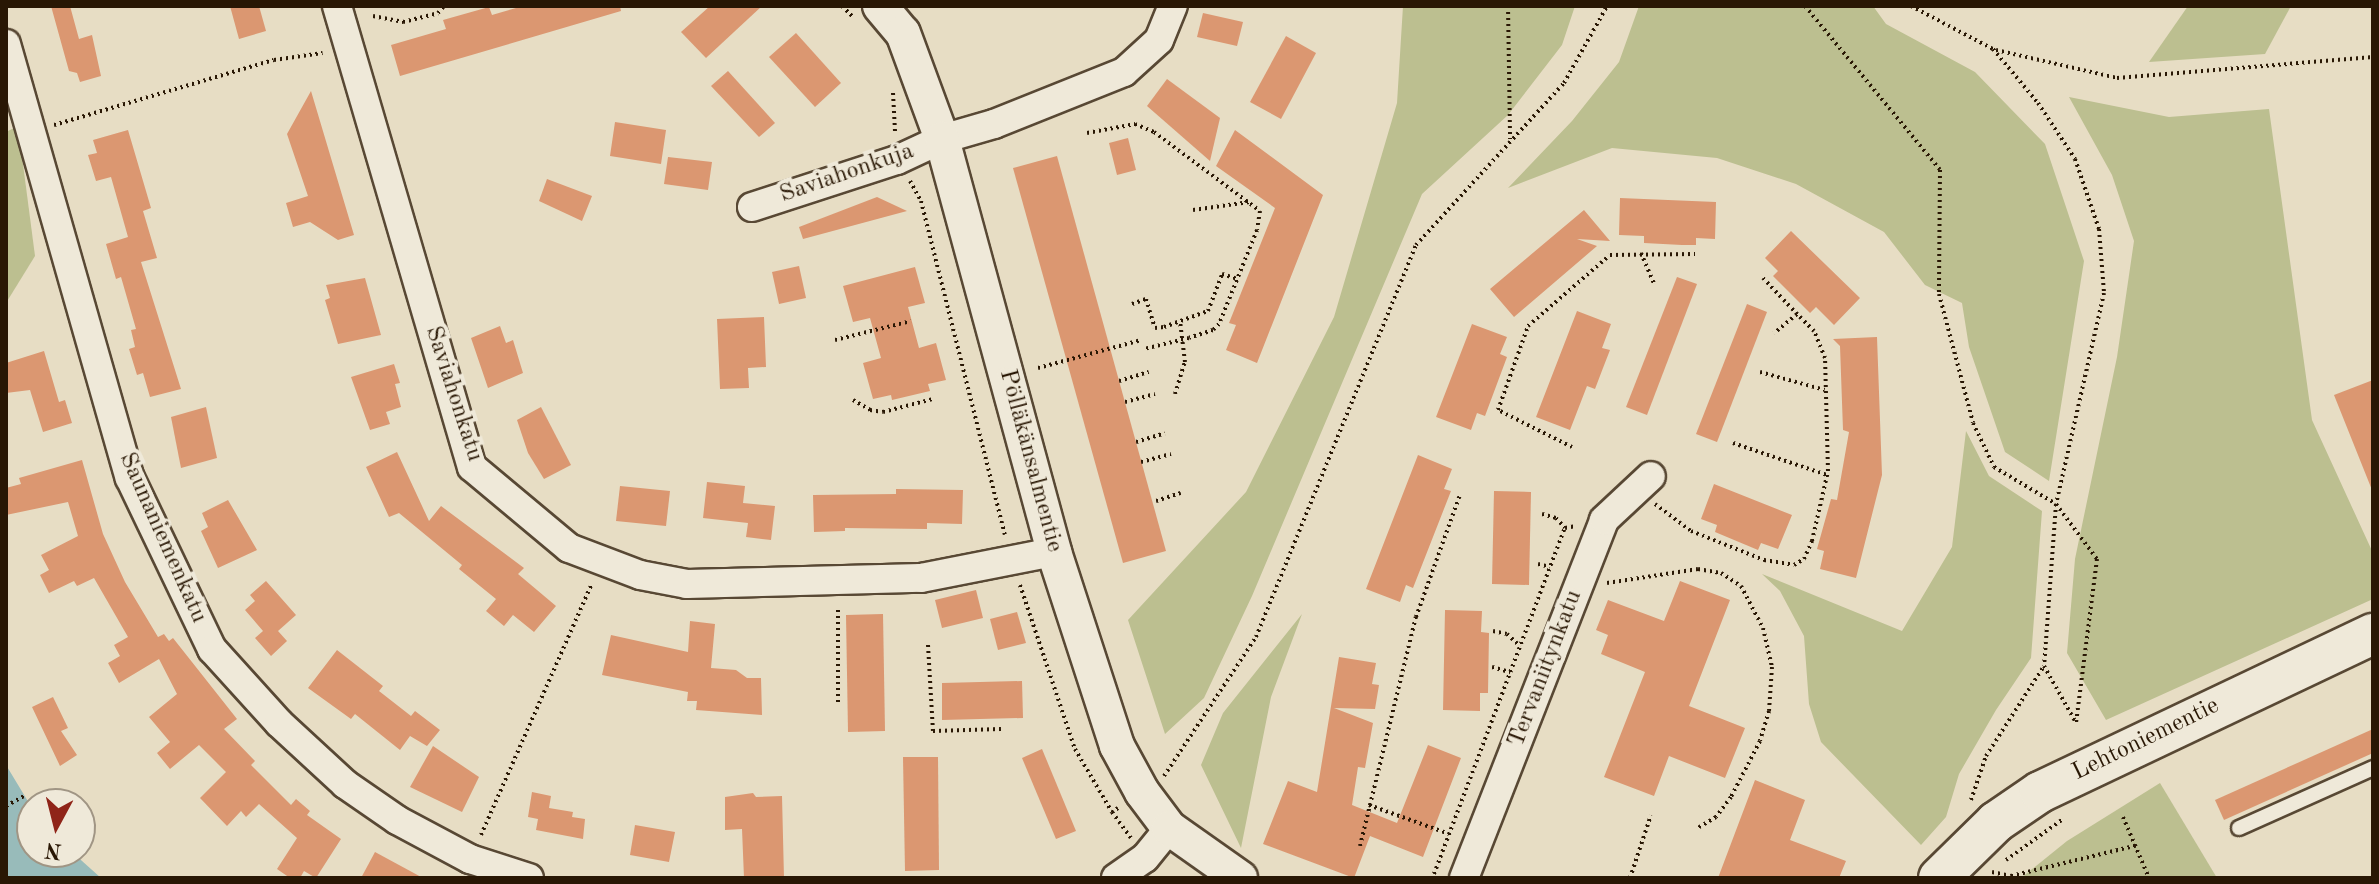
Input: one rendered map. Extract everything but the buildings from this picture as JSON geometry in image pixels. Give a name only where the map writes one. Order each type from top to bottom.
[{"type":"main road","name":"Lehtoniementie","points":[[1939,878],[1996,822],[2040,792],[2373,634]]},
{"type":"street","name":"Saviahonkatu","points":[[337,6],[472,467],[569,548],[640,575],[687,584],[921,578],[1054,552]]},
{"type":"street","name":"Saviahonkuja","points":[[752,207],[897,160],[942,139],[994,124],[1124,72],[1159,40],[1173,6]]},
{"type":"street","name":"Pölläkänsalmentie","points":[[870,15],[903,33],[942,139],[1054,552],[1117,746],[1142,792],[1169,828],[1240,878]]},
{"type":"street","name":"Saunaniemenkatu","points":[[6,44],[130,478],[212,649],[279,723],[345,784],[397,820],[470,859],[529,878]]},
{"type":"street","name":"Tervaniitynkatu","points":[[1464,878],[1604,520],[1645,482]]},
{"type":"street","points":[[1116,878],[1145,858],[1169,828]]},
{"type":"lane","points":[[2239,828],[2373,768]]},
{"type":"path","points":[[373,16],[403,22],[438,13],[444,6]]},
{"type":"path","points":[[842,6],[870,15]]},
{"type":"path","points":[[1508,6],[1511,142]]},
{"type":"path","points":[[1142,792],[1166,774],[1256,637],[1416,245],[1564,83],[1607,6]]},
{"type":"path","points":[[1805,6],[1940,170],[1939,294],[1973,423],[1994,467],[2056,504],[2097,559],[2076,723],[2044,666]]},
{"type":"path","points":[[1911,6],[1993,49],[2117,78],[2373,57]]},
{"type":"path","points":[[31,132],[274,60],[349,49]]},
{"type":"path","points":[[1967,812],[1986,756],[2044,666],[2056,504],[2104,293],[2099,229],[2075,159],[2038,103],[1993,49]]},
{"type":"path","points":[[893,86],[897,160],[921,201],[1012,561],[1075,749],[1112,812]]},
{"type":"path","points":[[1087,133],[1135,124],[1154,132],[1260,211],[1257,230],[1219,324],[1213,330],[1144,349]]},
{"type":"path","points":[[1193,210],[1249,202]]},
{"type":"path","points":[[1641,253],[1654,283]]},
{"type":"path","points":[[1572,447],[1498,410],[1528,326],[1610,255],[1695,254]]},
{"type":"path","points":[[1132,304],[1146,299],[1155,328],[1180,323],[1208,311],[1222,274],[1237,279]]},
{"type":"path","points":[[1645,482],[1663,511],[1691,531],[1764,560],[1794,565],[1804,559],[1812,541],[1827,475],[1822,344],[1763,278]]},
{"type":"path","points":[[1774,333],[1797,314]]},
{"type":"path","points":[[835,340],[911,321]]},
{"type":"path","points":[[1175,394],[1184,372],[1180,323]]},
{"type":"path","points":[[1038,368],[1141,340]]},
{"type":"path","points":[[1119,381],[1149,372]]},
{"type":"path","points":[[1760,372],[1825,390]]},
{"type":"path","points":[[1125,402],[1155,394]]},
{"type":"path","points":[[853,400],[870,410],[883,412],[933,399]]},
{"type":"path","points":[[1136,442],[1165,433]]},
{"type":"path","points":[[1733,443],[1827,475]]},
{"type":"path","points":[[1141,462],[1171,454]]},
{"type":"path","points":[[1156,501],[1181,493]]},
{"type":"path","points":[[1360,846],[1416,617],[1460,495]]},
{"type":"path","points":[[1542,514],[1556,518],[1565,528]]},
{"type":"path","points":[[1434,874],[1565,528],[1572,525],[1599,534]]},
{"type":"path","points":[[470,859],[603,559]]},
{"type":"path","points":[[1538,564],[1550,567]]},
{"type":"path","points":[[1580,581],[1596,586],[1648,574],[1698,569],[1721,573],[1741,586],[1763,628],[1772,667],[1769,711],[1760,741],[1731,797],[1716,817],[1696,829]]},
{"type":"path","points":[[838,702],[836,608],[852,607]]},
{"type":"path","points":[[1493,631],[1507,634],[1520,646]]},
{"type":"path","points":[[928,645],[933,731],[1001,729]]},
{"type":"path","points":[[1492,667],[1510,672]]},
{"type":"path","points":[[1369,805],[1449,834]]},
{"type":"path","points":[[1630,878],[1651,815]]},
{"type":"path","points":[[2123,817],[2138,845],[2149,878]]},
{"type":"path","points":[[1992,872],[2011,876],[2138,845]]},
{"type":"green space","points":[[1403,6],[1575,6],[1562,45],[1508,115],[1422,194],[1252,596],[1204,698],[1165,734],[1128,620],[1246,492],[1334,317],[1397,103]]},
{"type":"green space","points":[[1639,6],[1873,6],[1886,24],[1975,72],[2045,144],[2084,261],[2049,481],[2005,452],[1969,347],[1962,303],[1925,285],[1884,232],[1796,184],[1717,158],[1612,148],[1508,188],[1572,121],[1619,62]]},
{"type":"green space","points":[[2188,6],[2291,6],[2265,54],[2149,62]]},
{"type":"green space","points":[[2069,97],[2169,117],[2269,109],[2312,420],[2373,553],[2373,599],[2106,720],[2067,653],[2075,559],[2117,357],[2134,241],[2112,175]]},
{"type":"green space","points":[[18,126],[35,256],[6,303],[6,132]]},
{"type":"green space","points":[[1966,431],[1989,476],[2042,511],[2031,658],[1959,774],[1946,817],[1921,845],[1821,742],[1809,704],[1804,636],[1780,591],[1762,574],[1902,631],[1952,547]]},
{"type":"green space","points":[[1302,614],[1271,697],[1241,848],[1201,765],[1223,713]]},
{"type":"green space","points":[[2160,783],[2217,878],[2021,878],[2067,841]]},
{"type":"water","points":[[6,765],[20,788],[16,788],[16,868],[90,868],[101,878],[6,878]]}]
